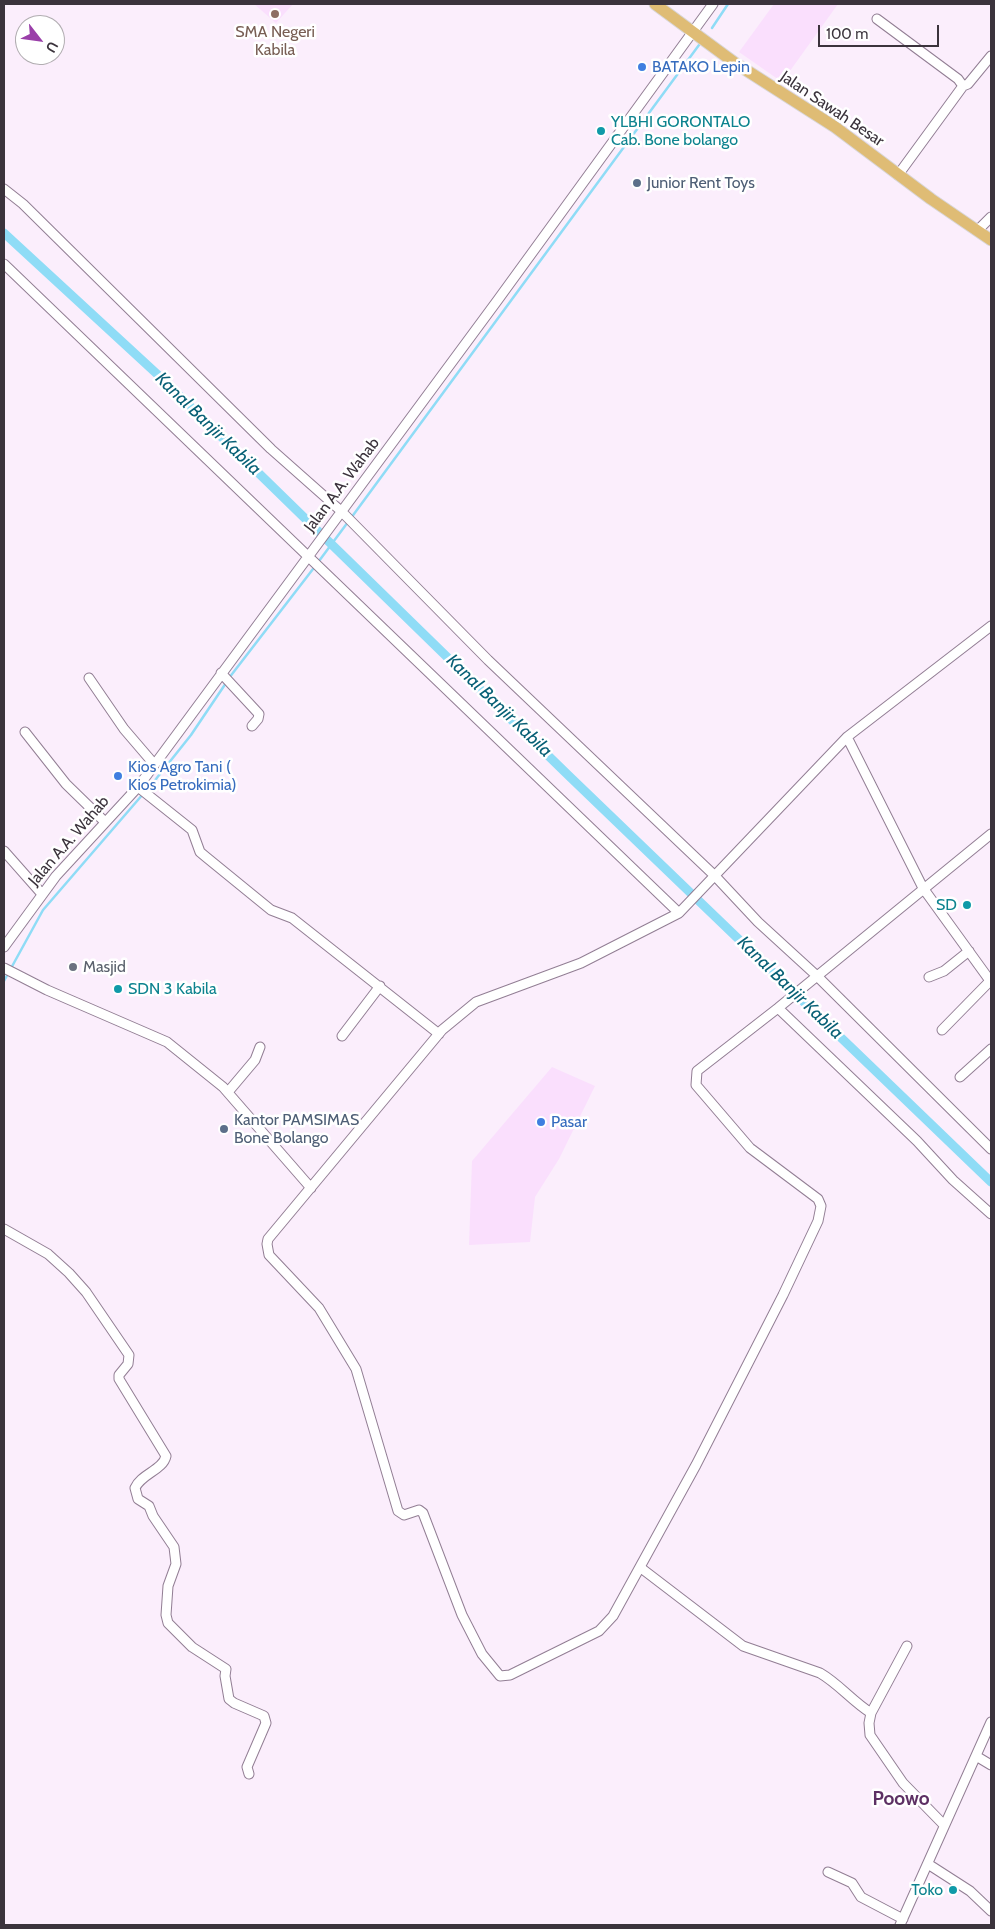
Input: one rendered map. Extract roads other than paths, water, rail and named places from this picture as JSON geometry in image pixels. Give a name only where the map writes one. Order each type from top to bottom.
[{"type":"main road","name":"Jalan Sawah Besar","points":[[655,4],[735,63],[835,127],[898,175],[991,240]]},
{"type":"street","name":"Jalan A.A. Wahab","points":[[4,947],[42,894],[105,822],[141,791],[154,764],[225,678],[308,554],[713,4]]},
{"type":"street","points":[[878,18],[958,79],[963,86]]},
{"type":"street","points":[[898,175],[963,86],[968,84],[991,56]]},
{"type":"street","points":[[4,189],[23,204],[284,462],[991,1149]]},
{"type":"street","points":[[978,230],[991,217]]},
{"type":"street","points":[[4,264],[682,910]]},
{"type":"street","points":[[991,628],[847,737],[682,910],[581,964],[476,1002],[439,1034],[268,1239],[269,1254],[318,1308],[356,1369],[394,1502],[401,1514],[419,1510],[423,1513],[462,1615],[489,1666],[500,1676],[506,1677],[598,1631],[613,1616],[641,1568],[783,1295],[820,1213],[818,1200],[750,1148],[696,1085],[697,1070],[815,978],[991,834]]},
{"type":"street","points":[[89,678],[124,729],[154,764]]},
{"type":"street","points":[[225,678],[259,714],[258,719],[252,726]]},
{"type":"street","points":[[26,732],[66,784],[105,822]]},
{"type":"street","points":[[847,737],[923,888],[991,981],[942,1030]]},
{"type":"street","points":[[141,791],[192,830],[200,852],[206,857],[271,910],[292,918],[439,1034]]},
{"type":"street","points":[[4,851],[42,894]]},
{"type":"street","points":[[929,977],[944,972],[968,951]]},
{"type":"street","points":[[4,968],[166,1042],[206,1072],[228,1092],[311,1188]]},
{"type":"street","points":[[342,1036],[380,986]]},
{"type":"street","points":[[782,1004],[954,1180],[991,1214]]},
{"type":"street","points":[[228,1092],[255,1060],[260,1046]]},
{"type":"street","points":[[960,1077],[991,1049]]},
{"type":"street","points":[[4,1229],[48,1254],[69,1273],[86,1292],[128,1356],[128,1364],[118,1375],[119,1378],[166,1456],[164,1462],[141,1479],[134,1488],[138,1499],[149,1506],[153,1516],[174,1547],[176,1564],[168,1586],[166,1615],[168,1624],[192,1647],[226,1669],[225,1676],[230,1698],[234,1703],[264,1716],[266,1723],[247,1767],[249,1774]]},
{"type":"street","points":[[641,1568],[743,1646],[820,1673],[829,1678],[852,1701],[871,1713]]},
{"type":"street","points":[[907,1646],[871,1713],[869,1723],[870,1735],[903,1783],[944,1826]]},
{"type":"street","points":[[828,1872],[852,1883],[861,1896],[901,1922],[991,1722]]},
{"type":"street","points":[[976,1756],[991,1766]]},
{"type":"street","points":[[928,1864],[970,1891],[991,1911]]},
{"type":"waterway","points":[[712,28],[728,4]]},
{"type":"waterway","points":[[351,518],[699,45]]},
{"type":"waterway","name":"Kanal Banjir Kabila","points":[[4,233],[157,374],[568,775],[991,1182]]},
{"type":"waterway","name":"Kanal Banjir Kabila","points":[[319,561],[348,522]]},
{"type":"waterway","points":[[229,678],[313,569]]},
{"type":"waterway","points":[[4,981],[43,910],[156,779],[191,735],[226,683]]},
{"type":"place","name":"SMA Negeri Kabila","points":[[275,14]]},
{"type":"place","name":"BATAKO Lepin","points":[[642,67]]},
{"type":"place","name":"YLBHI GORONTALO Cab. Bone bolango","points":[[601,131]]},
{"type":"place","name":"Junior Rent Toys","points":[[637,183]]},
{"type":"place","name":"Kios Agro Tani ( Kios Petrokimia)","points":[[118,776]]},
{"type":"place","name":"SD","points":[[967,905]]},
{"type":"place","name":"Masjid","points":[[73,967]]},
{"type":"place","name":"SDN 3 Kabila","points":[[118,989]]},
{"type":"place","name":"Pasar","points":[[541,1122]]},
{"type":"place","name":"Kantor PAMSIMAS Bone Bolango","points":[[224,1129]]},
{"type":"place","name":"Toko","points":[[953,1890]]},
{"type":"district","name":"Poowo","points":[[901,1799]]}]
